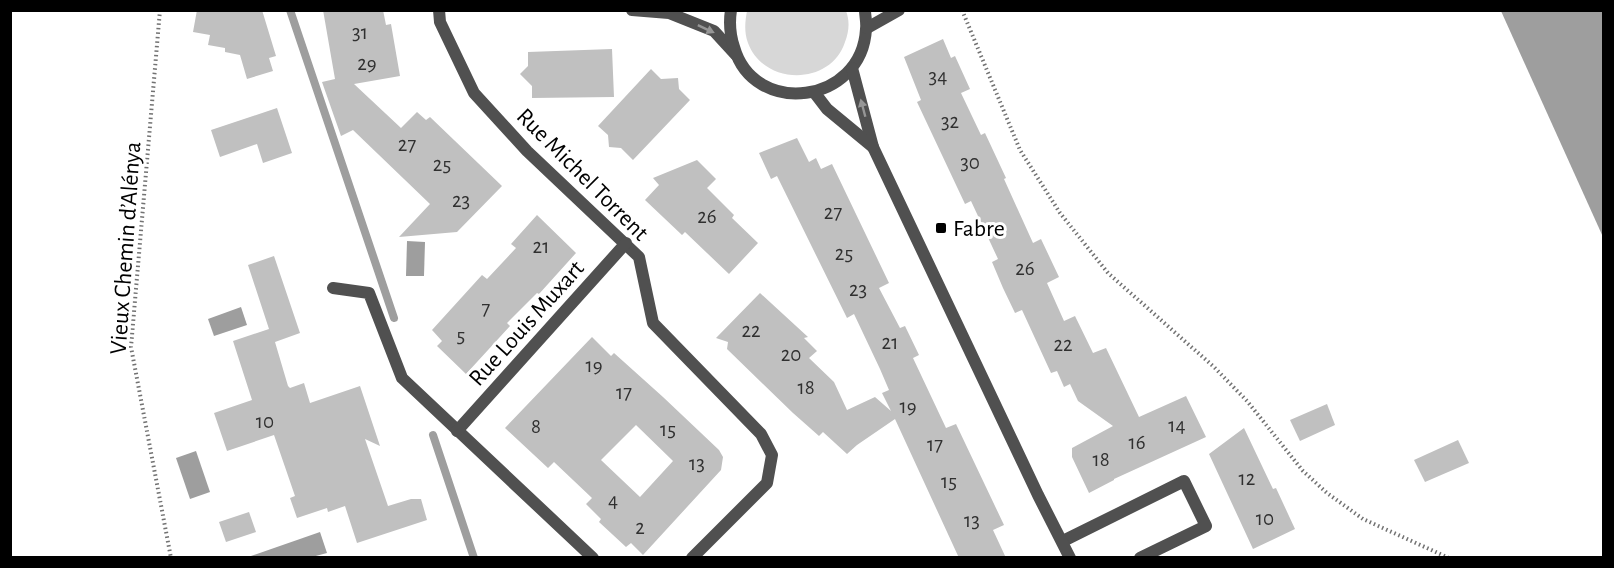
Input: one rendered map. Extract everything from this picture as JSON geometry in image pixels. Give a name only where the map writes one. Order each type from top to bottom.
[{"type":"street","name":"Rue Michel Torrent","points":[[439,10],[440,22],[474,93],[527,151],[639,257],[653,323],[761,434],[772,455],[767,483],[692,558]]},
{"type":"street","points":[[632,10],[669,14],[714,31],[746,70],[760,83],[777,91],[795,94],[814,92],[835,83],[852,68],[862,50],[867,28],[865,10]]},
{"type":"street","points":[[731,10],[730,34],[736,55]]},
{"type":"street","points":[[867,28],[899,10]]},
{"type":"street","points":[[852,68],[873,147],[1070,558]]},
{"type":"street","points":[[814,92],[827,109],[873,147]]},
{"type":"street","name":"Rue Louis Muxart","points":[[457,431],[626,243]]},
{"type":"street","points":[[333,288],[369,293],[402,378],[593,558]]},
{"type":"street","points":[[1063,541],[1184,481],[1206,526],[1140,558]]},
{"type":"path","name":"Vieux Chemin d’Alénya","points":[[160,10],[132,347],[171,558]]},
{"type":"path","points":[[962,10],[1020,150],[1060,213],[1108,273],[1214,367],[1247,400],[1303,471],[1327,493],[1363,519],[1449,558]]},
{"type":"shaded area","points":[[747,11],[846,11],[848,23],[845,42],[837,56],[826,67],[812,73],[797,75],[782,73],[768,67],[756,57],[748,43],[745,27]]},
{"type":"shaded area","points":[[1501,11],[1603,11],[1603,237]]},
{"type":"shaded area","points":[[407,241],[425,242],[424,276],[406,276]]},
{"type":"shaded area","points":[[241,307],[247,325],[214,336],[208,319]]},
{"type":"shaded area","points":[[196,451],[210,492],[190,499],[176,458]]},
{"type":"shaded area","points":[[320,532],[327,553],[312,557],[248,557]]},
{"type":"building","points":[[197,10],[262,10],[276,56],[269,58],[273,71],[247,79],[240,55],[225,52],[225,48],[208,45],[210,35],[193,32]]},
{"type":"building","points":[[323,10],[383,10],[386,25],[391,24],[400,76],[354,84],[401,128],[417,112],[426,120],[430,117],[502,186],[457,232],[399,237],[430,204],[353,130],[341,136],[322,82],[335,79]]},
{"type":"building","points":[[943,39],[951,58],[955,56],[970,89],[961,93],[981,135],[985,133],[1033,243],[1041,239],[1059,277],[1047,283],[1064,321],[1075,316],[1093,353],[1106,348],[1139,417],[1186,396],[1206,437],[1114,479],[1089,493],[1072,457],[1072,448],[1113,426],[1078,401],[1070,384],[1064,387],[1057,371],[1051,373],[1022,310],[1015,313],[992,262],[998,259],[971,201],[965,204],[917,102],[921,100],[904,57]]},
{"type":"building","points":[[612,49],[614,97],[532,98],[532,86],[520,74],[528,66],[528,52]]},
{"type":"building","points":[[651,69],[661,79],[678,78],[679,89],[690,100],[633,160],[621,148],[609,147],[608,135],[598,126]]},
{"type":"building","points":[[277,108],[292,153],[263,163],[257,144],[220,157],[211,130]]},
{"type":"building","points":[[797,138],[809,162],[816,158],[821,169],[832,164],[889,283],[879,288],[900,328],[905,326],[919,355],[913,358],[946,428],[956,424],[1004,525],[993,530],[1006,558],[959,558],[895,419],[847,454],[823,432],[819,436],[793,413],[727,349],[728,342],[716,338],[760,293],[808,337],[804,338],[817,351],[809,358],[834,382],[847,410],[875,397],[891,411],[882,393],[889,390],[854,314],[847,318],[777,176],[771,179],[759,153]]},
{"type":"building","points":[[697,160],[716,179],[707,188],[734,215],[732,218],[758,243],[729,274],[685,232],[682,235],[645,200],[659,185],[653,178]]},
{"type":"building","points":[[537,215],[576,253],[539,294],[537,293],[507,323],[510,326],[466,374],[437,346],[442,341],[432,330],[482,275],[487,279],[516,248],[511,244]]},
{"type":"building","points":[[274,256],[300,333],[275,342],[288,386],[290,388],[304,383],[310,403],[360,386],[380,446],[365,439],[388,506],[411,499],[421,499],[427,520],[357,543],[345,506],[328,512],[327,508],[297,518],[290,498],[295,496],[274,435],[227,451],[214,413],[252,400],[233,341],[269,329],[248,265]]},
{"type":"building","points":[[592,337],[611,356],[614,353],[719,450],[723,457],[721,470],[643,555],[631,543],[626,547],[599,522],[601,519],[586,504],[592,498],[554,462],[548,468],[505,428]],"holes":[[[636,425],[673,461],[640,497],[601,460]]]},
{"type":"building","points":[[1327,404],[1335,425],[1300,441],[1290,420]]},
{"type":"building","points":[[1244,428],[1295,529],[1253,549],[1209,454]]},
{"type":"building","points":[[1458,440],[1469,463],[1425,482],[1414,460]]},
{"type":"building","points":[[249,512],[256,532],[226,542],[219,522]]},
{"type":"waterway","points":[[290,10],[394,318]]},
{"type":"waterway","points":[[433,435],[474,558]]},
{"type":"place","name":"Fabre","points":[[941,228]]}]
